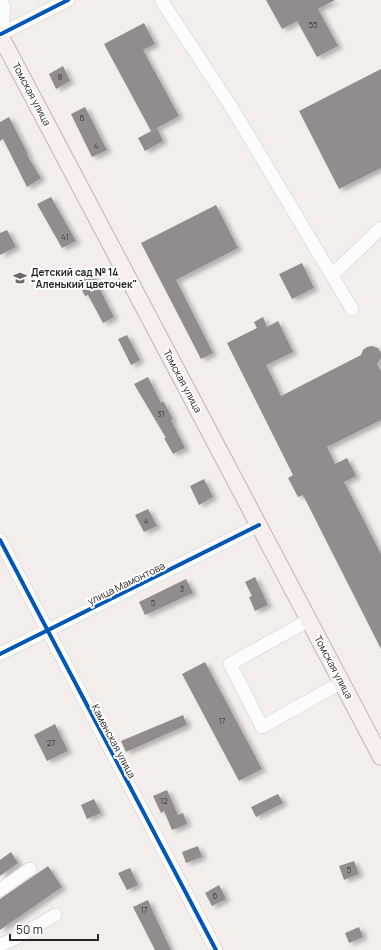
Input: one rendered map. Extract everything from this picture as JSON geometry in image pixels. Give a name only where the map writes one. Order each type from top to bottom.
[{"type":"main road","name":"Томская улица","points":[[1,34],[381,757]]},
{"type":"street","points":[[1,34],[4,8],[2,0]]},
{"type":"street","points":[[1,34],[68,0]]},
{"type":"street","points":[[161,0],[232,108],[352,309]]},
{"type":"street","points":[[332,275],[381,228]]},
{"type":"street","name":"улица Мамонтова","points":[[0,654],[259,525]]},
{"type":"street","name":"Каменская улица","points":[[0,540],[216,950]]},
{"type":"street","points":[[309,620],[230,664],[262,727],[342,682]]},
{"type":"street","points":[[0,890],[30,869]]},
{"type":"street","points":[[0,945],[18,937],[55,915]]},
{"type":"building","points":[[266,0],[335,0],[318,9],[338,46],[317,57],[297,21],[282,29]]},
{"type":"building","points":[[144,23],[155,44],[143,50],[179,116],[151,131],[104,44]]},
{"type":"building","points":[[63,66],[70,81],[56,89],[49,74]]},
{"type":"building","points":[[381,69],[381,168],[339,189],[299,111]]},
{"type":"building","points":[[85,107],[107,150],[92,157],[71,114]]},
{"type":"building","points":[[9,117],[28,154],[27,155],[41,178],[27,187],[3,139],[0,141],[0,122]]},
{"type":"building","points":[[157,128],[163,141],[145,151],[138,138]]},
{"type":"building","points":[[51,197],[76,241],[62,248],[37,204]]},
{"type":"building","points":[[216,205],[238,248],[176,280],[213,353],[201,359],[141,243]]},
{"type":"building","points":[[7,230],[16,247],[0,255],[0,233]]},
{"type":"building","points":[[302,263],[314,288],[292,299],[279,274]]},
{"type":"building","points":[[92,274],[114,317],[103,323],[88,295],[85,296],[78,282]]},
{"type":"building","points":[[263,317],[267,327],[278,321],[293,352],[266,365],[281,396],[361,355],[363,350],[367,347],[372,346],[378,348],[381,353],[381,358],[377,364],[381,371],[381,420],[327,447],[335,464],[347,458],[356,476],[344,482],[381,554],[381,649],[303,495],[298,497],[288,478],[293,475],[227,343],[257,328],[254,322]]},
{"type":"building","points":[[127,335],[140,360],[131,365],[118,339]]},
{"type":"building","points":[[148,377],[161,403],[163,401],[173,419],[171,420],[185,448],[173,454],[164,438],[166,438],[134,384]]},
{"type":"building","points":[[204,479],[213,497],[199,505],[190,486]]},
{"type":"building","points":[[148,509],[157,526],[144,532],[135,515]]},
{"type":"building","points":[[255,577],[268,605],[255,611],[249,597],[252,596],[245,582]]},
{"type":"building","points":[[186,579],[193,593],[145,615],[139,602]]},
{"type":"building","points":[[205,662],[262,769],[239,781],[182,674]]},
{"type":"building","points":[[183,715],[187,725],[126,752],[121,741]]},
{"type":"building","points":[[55,724],[68,751],[47,761],[34,735]]},
{"type":"building","points":[[167,790],[178,815],[183,813],[187,824],[172,830],[164,811],[161,813],[153,796]]},
{"type":"building","points":[[278,794],[283,803],[256,817],[251,807]]},
{"type":"building","points":[[94,799],[101,813],[87,819],[81,805]]},
{"type":"building","points":[[198,846],[202,857],[186,863],[182,852]]},
{"type":"building","points":[[11,852],[18,863],[0,876],[0,860]]},
{"type":"building","points":[[354,861],[359,874],[344,880],[339,866]]},
{"type":"building","points":[[48,866],[62,887],[0,930],[0,899]]},
{"type":"building","points":[[130,868],[138,885],[127,890],[118,873]]},
{"type":"building","points":[[219,885],[226,899],[212,906],[205,893]]},
{"type":"building","points":[[148,900],[171,950],[155,950],[133,907]]},
{"type":"building","points":[[359,927],[363,937],[349,943],[345,933]]},
{"type":"cycle path","points":[[1,34],[68,0]]},
{"type":"cycle path","points":[[0,654],[259,525]]},
{"type":"cycle path","points":[[0,540],[216,950]]},
{"type":"place","name":"Детский сад № 14 \"Аленький цветочек\"","points":[[20,278]]}]
